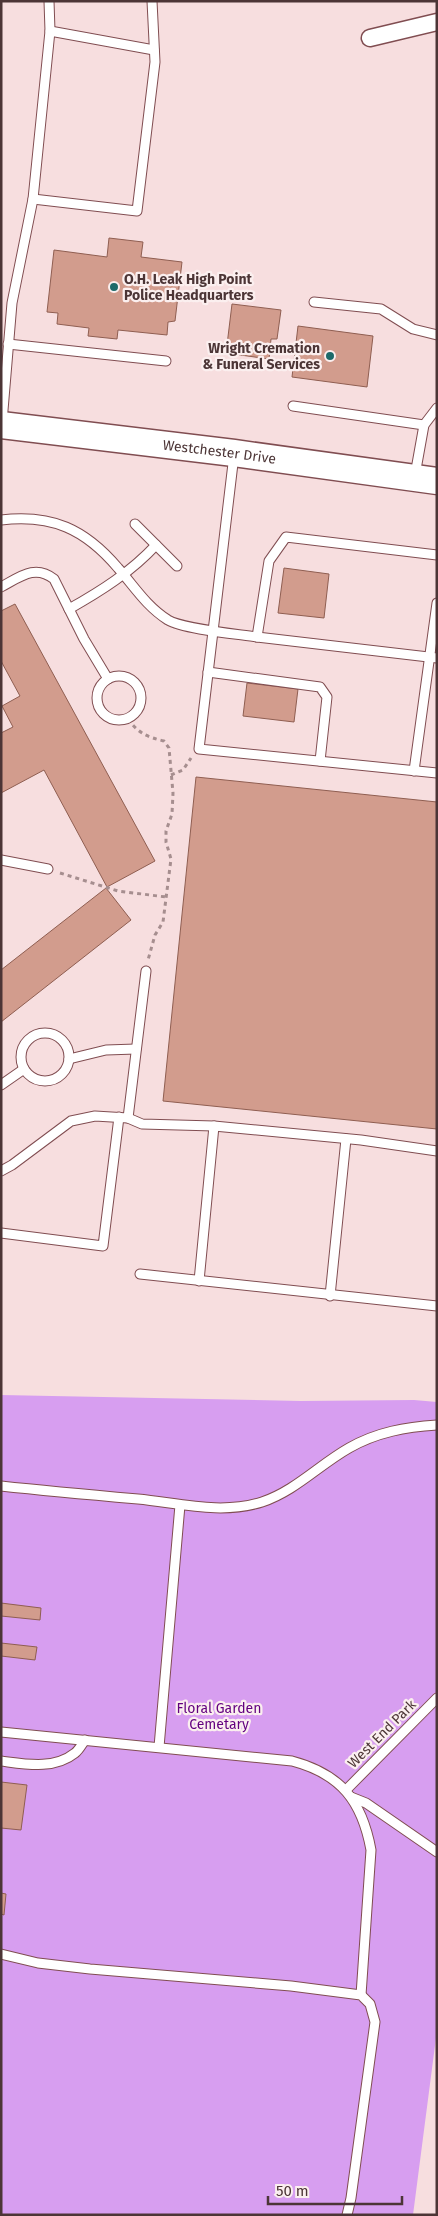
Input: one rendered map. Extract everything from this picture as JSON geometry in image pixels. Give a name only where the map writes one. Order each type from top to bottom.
[{"type":"main road","name":"Westchester Drive","points":[[2,425],[234,453],[426,479]]},
{"type":"street","points":[[370,38],[437,22]]},
{"type":"lane","points":[[2,425],[12,303],[33,199],[50,31],[49,1]]},
{"type":"lane","points":[[33,199],[137,211],[155,62],[152,1]]},
{"type":"lane","points":[[50,31],[154,50]]},
{"type":"lane","points":[[314,302],[381,309],[413,329],[437,334]]},
{"type":"lane","points":[[8,344],[166,361]]},
{"type":"lane","points":[[293,406],[424,425]]},
{"type":"lane","points":[[426,479],[424,425],[437,408]]},
{"type":"lane","points":[[234,453],[199,748],[437,774]]},
{"type":"lane","points":[[1,520],[18,518],[50,520],[70,527],[98,547],[123,574],[140,597],[168,620],[178,624],[257,637],[434,657]]},
{"type":"lane","points":[[135,524],[177,566]]},
{"type":"lane","points":[[257,637],[269,561],[286,537],[437,555]]},
{"type":"lane","points":[[69,609],[101,591],[142,560],[156,545]]},
{"type":"lane","points":[[1,586],[38,571],[45,572],[54,579],[84,639],[108,679]]},
{"type":"lane","points":[[414,771],[434,657],[437,603]]},
{"type":"lane","points":[[208,672],[320,686],[327,697],[320,761]]},
{"type":"lane","points":[[114,676],[128,678],[138,688],[141,702],[138,709],[128,719],[114,720],[107,717],[98,705],[98,690],[108,679],[114,676]]},
{"type":"lane","points":[[1,860],[48,869]]},
{"type":"lane","points":[[1,1233],[103,1246],[136,1050],[146,971]]},
{"type":"lane","points":[[52,1034],[60,1038],[65,1044],[69,1059],[64,1073],[50,1081],[35,1079],[24,1069],[21,1053],[24,1045],[36,1035],[52,1034]]},
{"type":"lane","points":[[69,1059],[106,1050],[136,1050]]},
{"type":"lane","points":[[1,1085],[24,1069]]},
{"type":"lane","points":[[1,1171],[26,1156],[71,1121],[96,1116],[124,1118],[142,1124],[214,1126],[346,1139],[437,1151]]},
{"type":"lane","points":[[199,1281],[214,1126]]},
{"type":"lane","points":[[330,1296],[346,1139]]},
{"type":"lane","points":[[140,1274],[330,1296],[437,1306]]},
{"type":"lane","points":[[1,1486],[203,1508],[236,1508],[262,1502],[288,1491],[321,1466],[357,1444],[379,1434],[404,1427],[437,1425]]},
{"type":"lane","points":[[159,1747],[180,1505]]},
{"type":"lane","name":"West End Park","points":[[348,1793],[437,1698]]},
{"type":"lane","points":[[1,1732],[292,1761],[312,1767],[329,1776],[348,1793],[437,1852]]},
{"type":"lane","points":[[1,1761],[41,1766],[56,1762],[75,1753],[84,1740]]},
{"type":"lane","points":[[348,1793],[360,1809],[367,1829],[371,1850],[362,1995]]},
{"type":"lane","points":[[1,1954],[38,1963],[90,1969],[301,1987],[362,1995],[370,2004],[375,2022],[351,2198],[347,2215]]},
{"type":"path","points":[[128,719],[136,730],[149,738],[164,740],[169,748],[174,792],[172,814],[166,831],[166,842],[171,860],[163,922],[155,935],[146,971]]},
{"type":"path","points":[[171,775],[182,770],[199,748]]},
{"type":"path","points":[[48,869],[118,891],[166,897]]},
{"type":"green space","name":"Floral Garden Cemetary","points":[[1,1395],[301,1401],[414,1400],[437,1402],[437,2030],[413,2215],[1,2215]]},
{"type":"building","name":"O.H. Leak High Point Police Headquarters","points":[[109,238],[143,242],[141,257],[182,262],[175,321],[168,322],[167,335],[118,330],[117,339],[88,336],[89,328],[57,324],[58,313],[47,312],[54,250],[107,257]]},
{"type":"building","points":[[232,304],[281,310],[277,339],[271,339],[269,359],[226,353]]},
{"type":"building","points":[[298,326],[373,336],[367,387],[292,377]]},
{"type":"building","points":[[284,568],[329,574],[324,618],[278,613]]},
{"type":"building","points":[[15,604],[155,861],[107,887],[44,770],[1,793],[1,733],[13,727],[2,706],[20,696],[1,661],[1,611]]},
{"type":"building","points":[[247,683],[298,689],[294,722],[243,716]]},
{"type":"building","points":[[196,777],[437,802],[437,1129],[163,1101]]},
{"type":"building","points":[[106,888],[131,920],[1,1022],[1,970]]},
{"type":"building","points":[[1,1603],[41,1608],[40,1620],[1,1616]]},
{"type":"building","points":[[1,1643],[37,1647],[35,1660],[1,1656]]},
{"type":"building","points":[[1,1782],[27,1785],[21,1830],[1,1828]]},
{"type":"building","points":[[1,1893],[6,1894],[4,1915],[1,1914]]},
{"type":"place","name":"O.H. Leak High Point Police Headquarters","points":[[114,287]]},
{"type":"place","name":"Wright Cremation & Funeral Services","points":[[330,356]]}]
